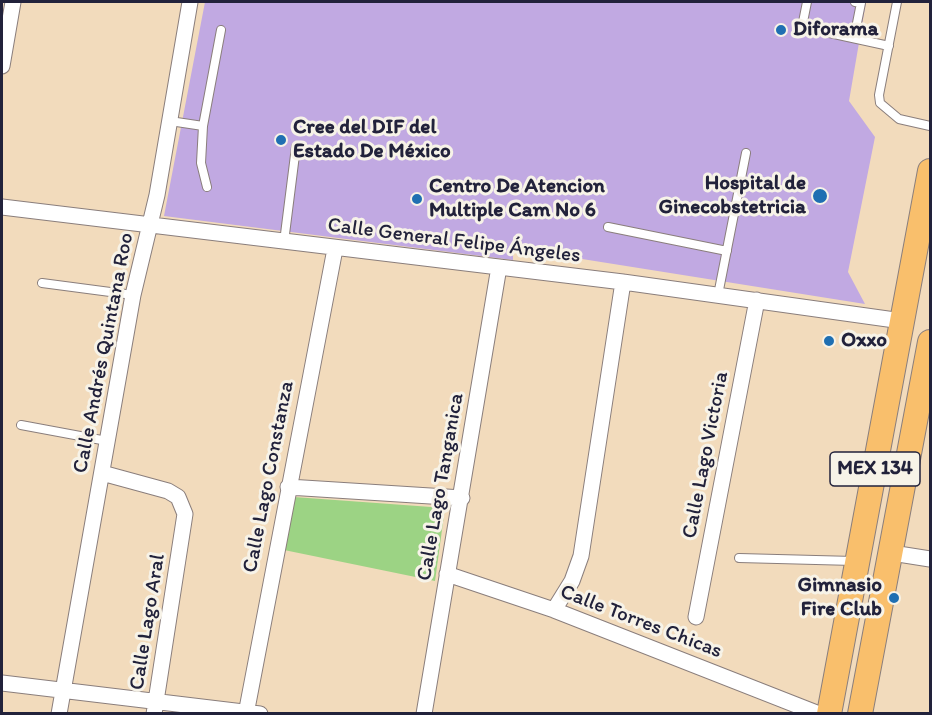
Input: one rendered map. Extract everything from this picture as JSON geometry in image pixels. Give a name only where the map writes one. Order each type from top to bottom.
[{"type":"main road","name":"MEX 134","points":[[829,714],[849,617],[930,171]]},
{"type":"main road","name":"MEX 134","points":[[860,714],[930,343]]},
{"type":"main road","points":[[849,617],[879,623]]},
{"type":"street","points":[[2,66],[13,2]]},
{"type":"street","name":"Calle Andrés Quintana Roo","points":[[59,714],[133,295],[150,226],[190,2]]},
{"type":"street","name":"Calle General Felipe Ángeles","points":[[2,207],[623,282],[902,321]]},
{"type":"street","name":"Calle Lago Constanza","points":[[251,713],[288,487],[335,249]]},
{"type":"street","name":"Calle Lago Tanganica","points":[[424,714],[500,267]]},
{"type":"street","points":[[554,610],[572,581],[581,556],[623,282]]},
{"type":"street","name":"Calle Lago Victoria","points":[[696,617],[757,300]]},
{"type":"street","name":"Calle Lago Aral","points":[[102,473],[168,491],[178,497],[185,514],[155,707]]},
{"type":"street","points":[[288,487],[462,498]]},
{"type":"street","points":[[892,553],[930,559]]},
{"type":"street","name":"Calle Torres Chicas","points":[[447,574],[554,610],[819,714]]},
{"type":"street","points":[[2,682],[63,690],[155,707],[251,713]]},
{"type":"lane","points":[[807,2],[802,27],[889,46]]},
{"type":"lane","points":[[854,38],[861,3],[855,2]]},
{"type":"lane","points":[[897,2],[879,95],[880,103],[883,108],[899,119],[930,126]]},
{"type":"lane","points":[[207,187],[201,163],[203,126],[221,30]]},
{"type":"lane","points":[[170,120],[203,126]]},
{"type":"lane","points":[[284,242],[296,147]]},
{"type":"lane","points":[[718,295],[746,153]]},
{"type":"lane","points":[[608,227],[727,251]]},
{"type":"lane","points":[[42,283],[133,295]]},
{"type":"lane","points":[[21,425],[109,441]]},
{"type":"lane","points":[[739,558],[859,561]]},
{"type":"green space","points":[[294,497],[445,508],[435,581],[284,550]]},
{"type":"building","points":[[205,2],[866,2],[849,101],[875,137],[848,272],[865,304],[513,248],[513,260],[164,216]]},
{"type":"place","name":"Diforama","points":[[781,30]]},
{"type":"place","name":"Cree del DIF del Estado De México","points":[[281,140]]},
{"type":"place","name":"Hospital de Ginecobstetricia","points":[[820,196]]},
{"type":"place","name":"Centro De Atencion Multiple Cam No 6","points":[[417,199]]},
{"type":"place","name":"Oxxo","points":[[829,341]]},
{"type":"place","name":"Gimnasio Fire Club","points":[[894,598]]}]
